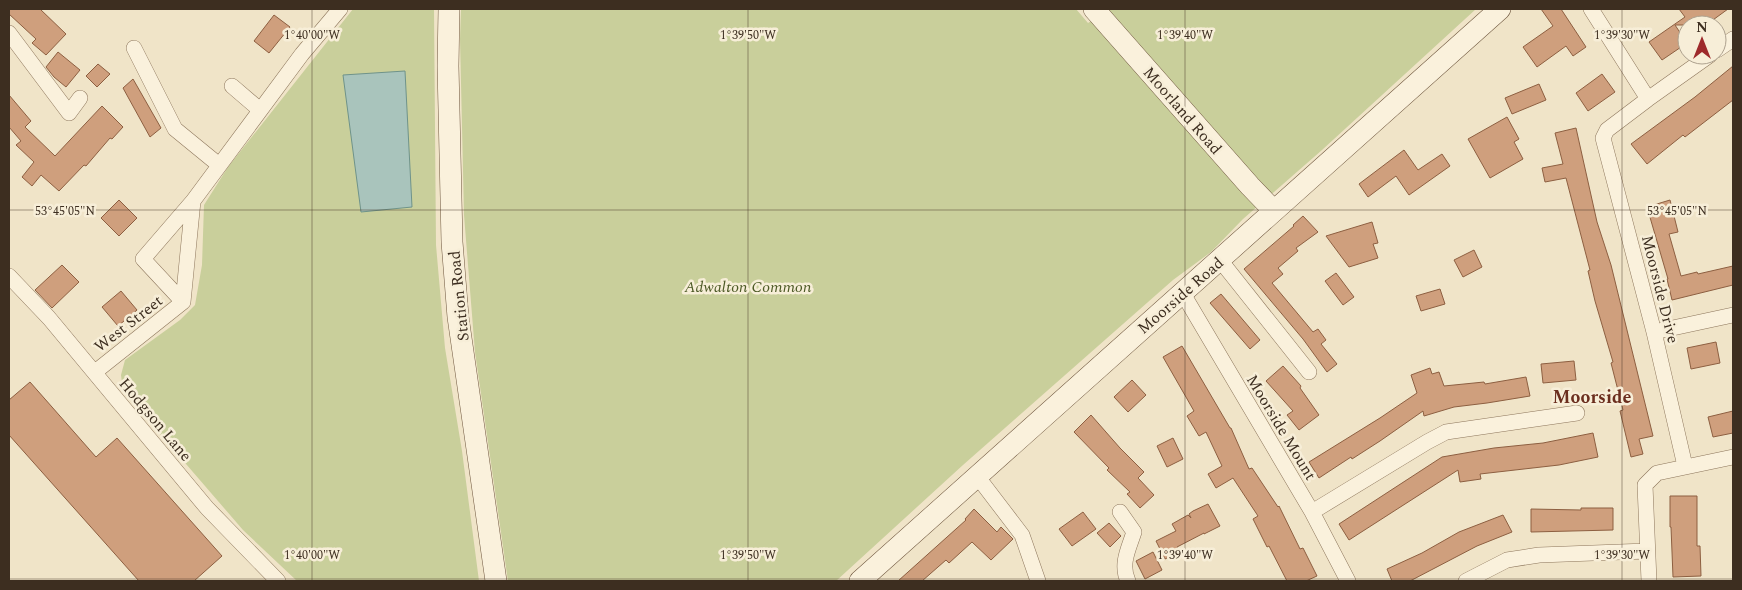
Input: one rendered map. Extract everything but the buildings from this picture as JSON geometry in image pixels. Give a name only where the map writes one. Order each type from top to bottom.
[{"type":"street","name":"West Street","points":[[183,302],[143,259],[193,200],[302,54],[340,9]]},
{"type":"street","name":"Station Road","points":[[449,9],[448,66],[452,242],[458,318],[496,581]]},
{"type":"street","name":"Moorland Road","points":[[1094,9],[1274,211]]},
{"type":"street","name":"Moorside Road","points":[[860,581],[1500,9]]},
{"type":"street","points":[[1591,9],[1648,99]]},
{"type":"street","points":[[9,34],[69,113],[80,98]]},
{"type":"street","points":[[134,48],[175,129],[219,165]]},
{"type":"street","name":"Moorside Drive","points":[[1685,466],[1654,332],[1604,138],[1607,130],[1696,65]]},
{"type":"street","points":[[232,86],[260,110]]},
{"type":"street","name":"West Street","points":[[95,372],[183,302],[193,200]]},
{"type":"street","points":[[1220,260],[1309,372]]},
{"type":"street","name":"Hodgson Lane","points":[[9,276],[49,318],[207,508],[278,581]]},
{"type":"street","name":"Moorside Mount","points":[[1182,292],[1312,512],[1348,581]]},
{"type":"street","points":[[1654,332],[1733,315]]},
{"type":"street","points":[[1312,512],[1446,432],[1577,413]]},
{"type":"street","points":[[1648,581],[1645,485],[1657,473],[1733,457]]},
{"type":"street","points":[[978,476],[1022,535],[1038,581]]},
{"type":"street","points":[[1120,512],[1134,532],[1125,558],[1124,571],[1128,581]]},
{"type":"street","points":[[1466,581],[1507,560],[1539,555],[1647,552]]},
{"type":"green space","points":[[353,9],[434,9],[436,245],[445,348],[462,451],[479,581],[297,581],[243,530],[123,391],[121,375],[125,360],[180,320],[195,305],[202,265],[204,205],[228,167]]},
{"type":"green space","name":"Adwalton Common","points":[[461,9],[1076,9],[1088,23],[1111,9],[1476,9],[1322,150],[1243,219],[1211,252],[1173,280],[963,465],[836,581],[508,581],[475,352],[464,215]]},
{"type":"water","points":[[405,71],[412,207],[361,212],[343,75]]},
{"type":"district","name":"Moorside","points":[[1592,397]]}]
